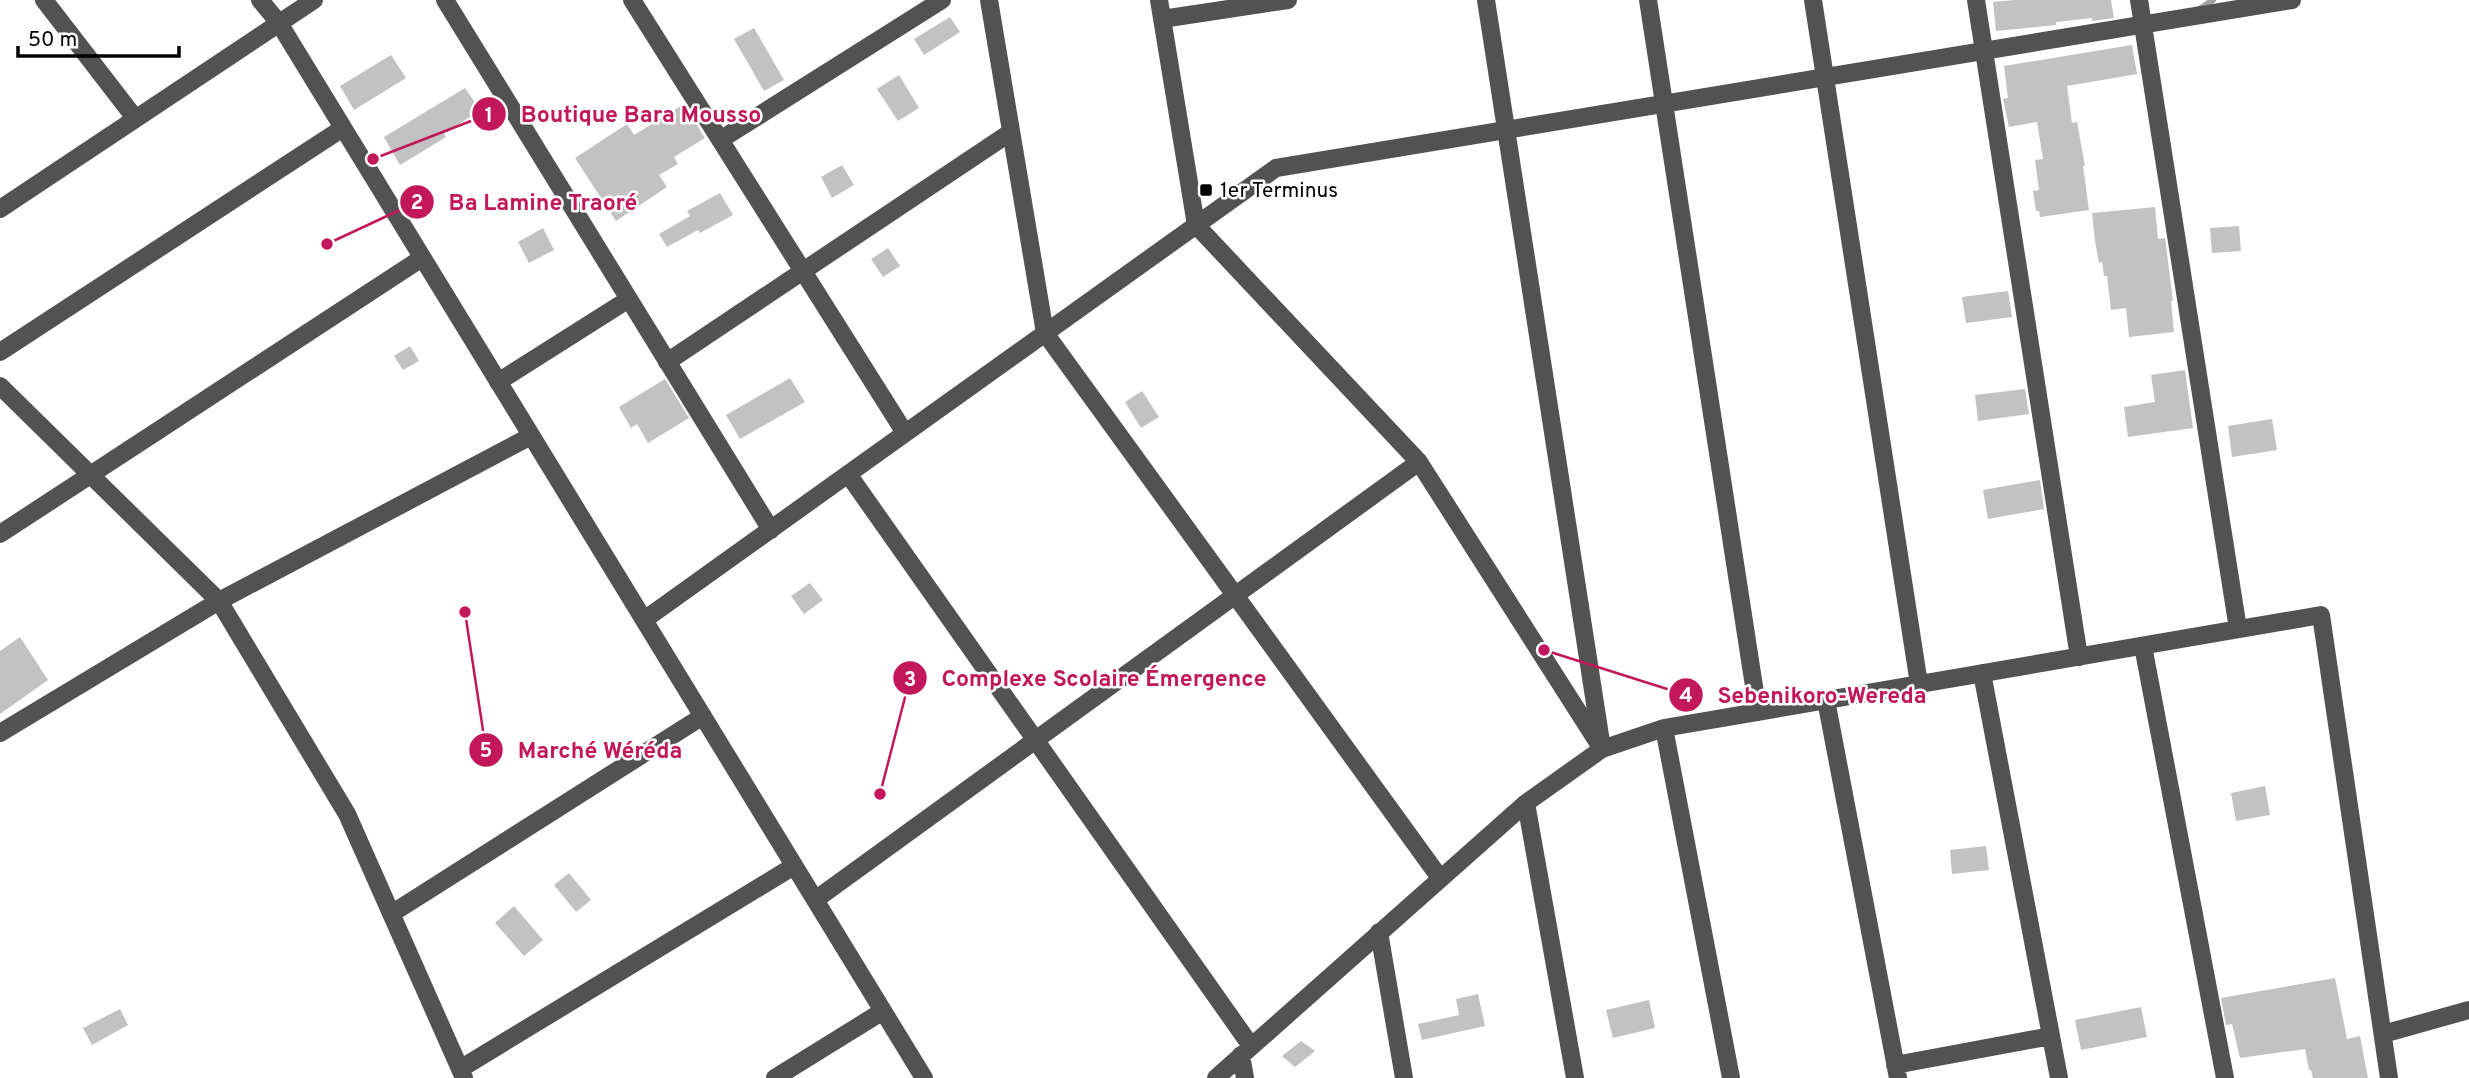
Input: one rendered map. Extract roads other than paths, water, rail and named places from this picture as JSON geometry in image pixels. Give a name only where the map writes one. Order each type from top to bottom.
[{"type":"street","points":[[44,0],[135,118]]},
{"type":"street","points":[[260,0],[279,23],[924,1078]]},
{"type":"street","points":[[0,209],[314,0]]},
{"type":"street","points":[[445,0],[771,530]]},
{"type":"street","points":[[720,140],[942,0]]},
{"type":"street","points":[[989,0],[1045,333],[1440,878]]},
{"type":"street","points":[[1159,0],[1196,225],[1419,463],[1602,749]]},
{"type":"street","points":[[1162,19],[1288,0]]},
{"type":"street","points":[[1486,0],[1602,749]]},
{"type":"street","points":[[1648,0],[1758,712]]},
{"type":"street","points":[[1813,0],[1919,684]]},
{"type":"street","points":[[1976,0],[2080,657]]},
{"type":"street","points":[[2139,0],[2238,629]]},
{"type":"street","points":[[644,621],[1276,168],[2292,0]]},
{"type":"street","points":[[634,1],[905,433]]},
{"type":"street","points":[[0,352],[342,128]]},
{"type":"street","points":[[667,362],[1011,132]]},
{"type":"street","points":[[0,534],[422,258]]},
{"type":"street","points":[[498,382],[629,299]]},
{"type":"street","points":[[0,386],[219,601],[347,814],[462,1074],[794,866]]},
{"type":"street","points":[[0,733],[219,601],[531,436]]},
{"type":"street","points":[[815,901],[1419,463]]},
{"type":"street","points":[[848,474],[1036,741],[1246,1051],[1245,1078]]},
{"type":"street","points":[[1216,1078],[1525,803],[1602,749],[1664,728],[2321,615],[2389,1078]]},
{"type":"street","points":[[2143,646],[2225,1078]]},
{"type":"street","points":[[1982,673],[2059,1078]]},
{"type":"street","points":[[1826,700],[1897,1072],[2051,1037]]},
{"type":"street","points":[[391,914],[702,716]]},
{"type":"street","points":[[1664,728],[1731,1078]]},
{"type":"street","points":[[1525,803],[1576,1078]]},
{"type":"street","points":[[1379,932],[1404,1078]]},
{"type":"street","points":[[2383,1034],[2469,1010]]},
{"type":"street","points":[[775,1078],[883,1012]]},
{"type":"waterway","points":[[2198,10],[2213,0]]},
{"type":"place","name":"Boutique Bara Mousso","points":[[373,159]]},
{"type":"place","name":"1er Terminus","points":[[1206,190]]},
{"type":"place","name":"Ba Lamine Traoré","points":[[327,244]]},
{"type":"place","name":"Marché Wéréda","points":[[465,612]]},
{"type":"place","name":"Sebenikoro-Wereda","points":[[1544,650]]},
{"type":"place","name":"Complexe Scolaire Émergence","points":[[880,794]]}]
